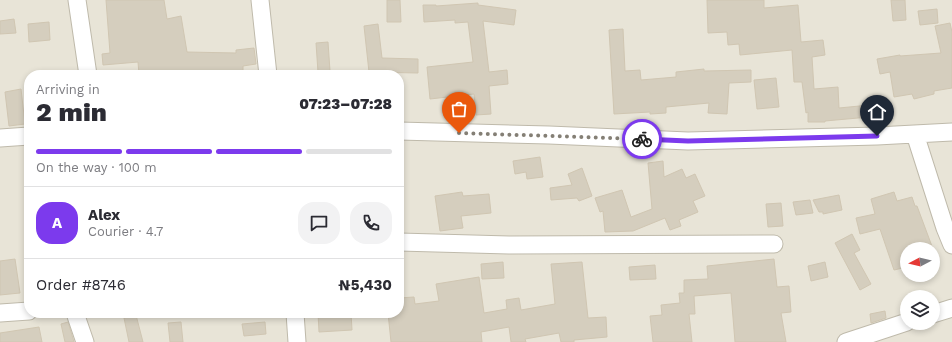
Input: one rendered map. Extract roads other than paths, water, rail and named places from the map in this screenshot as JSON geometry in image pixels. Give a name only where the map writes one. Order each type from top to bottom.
[{"type":"street","points":[[77,0],[87,70]]},
{"type":"street","points":[[260,0],[267,70]]},
{"type":"street","points":[[404,131],[688,141],[952,132]]},
{"type":"street","points":[[915,134],[945,228],[952,245]]},
{"type":"street","points":[[0,138],[24,136]]},
{"type":"street","points":[[404,242],[509,245],[774,244]]},
{"type":"street","points":[[940,312],[952,308]]},
{"type":"street","points":[[0,313],[24,311]]},
{"type":"street","points":[[77,318],[85,342]]},
{"type":"street","points":[[295,318],[297,342]]},
{"type":"street","points":[[846,342],[882,336],[900,326]]}]
